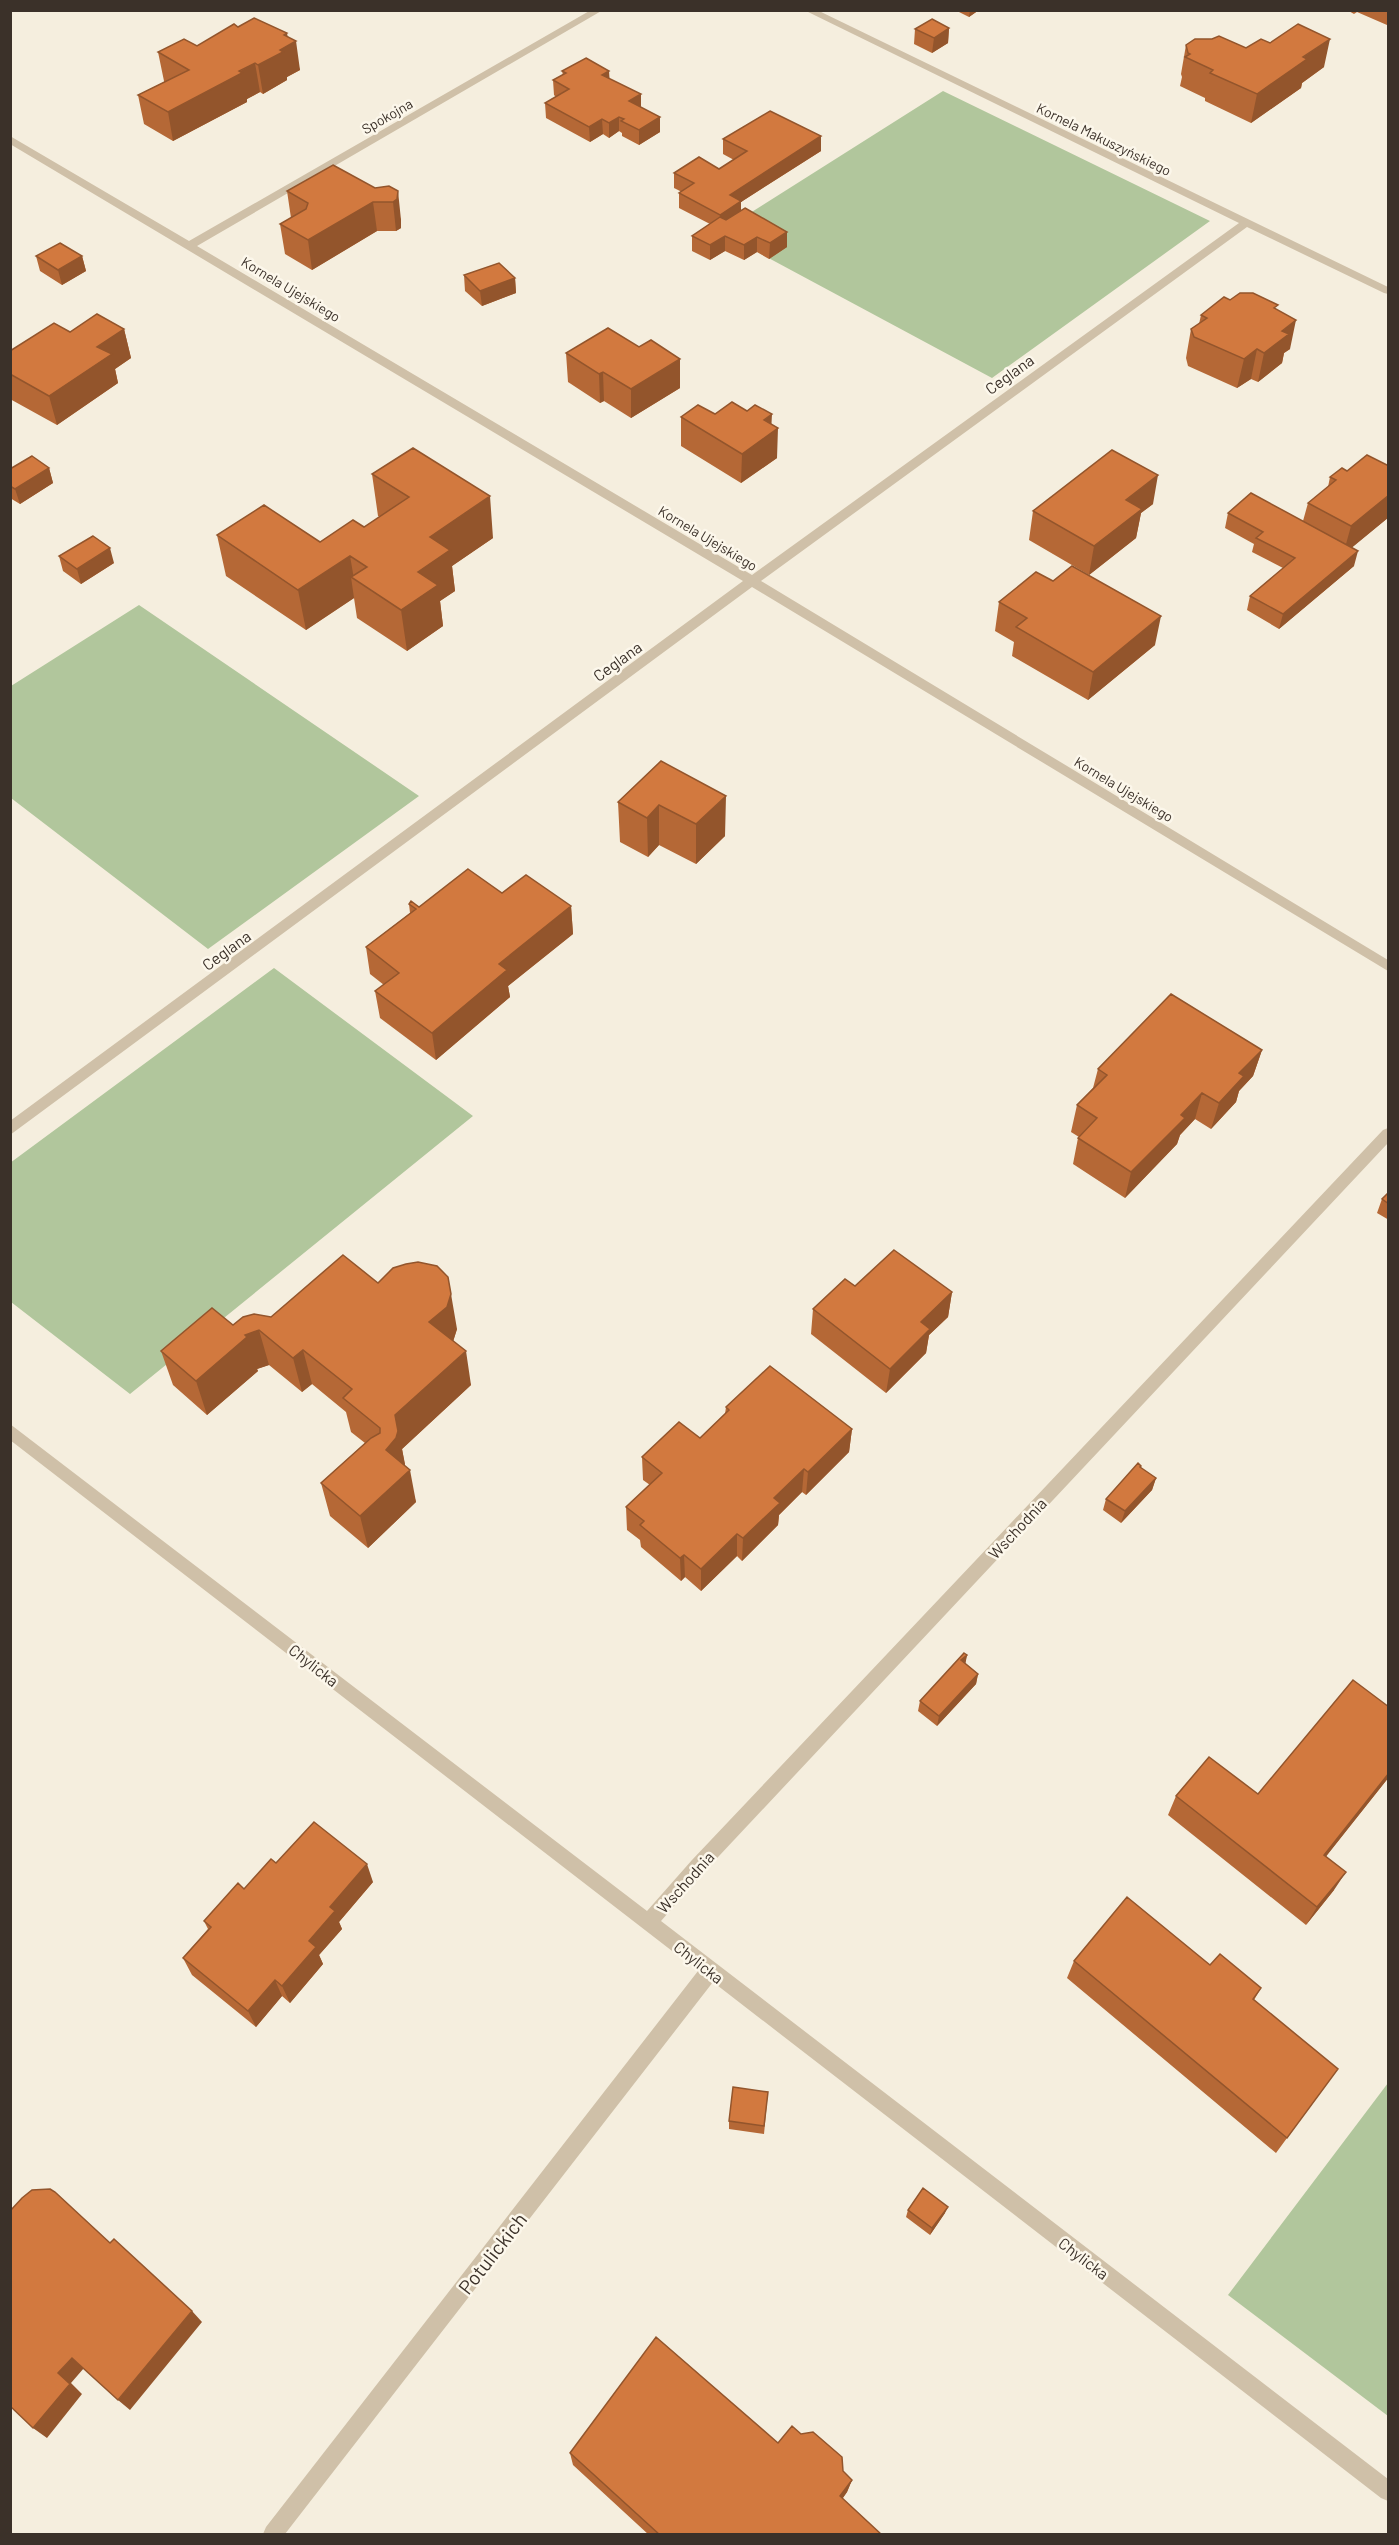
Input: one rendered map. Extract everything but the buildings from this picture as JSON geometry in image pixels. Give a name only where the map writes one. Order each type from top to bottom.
[{"type":"street","name":"Spokojna","points":[[189,246],[599,10]]},
{"type":"street","name":"Kornela Makuszyńskiego","points":[[808,10],[1389,291]]},
{"type":"street","name":"Kornela Ujejskiego","points":[[10,139],[752,581],[1389,966]]},
{"type":"street","name":"Ceglana","points":[[10,1129],[752,581],[1245,223]]},
{"type":"street","name":"Wschodnia","points":[[648,1923],[698,1866],[1389,1134]]},
{"type":"street","name":"Chylicka","points":[[10,1431],[1389,2491]]},
{"type":"street","name":"Potulickich","points":[[273,2535],[710,1971]]},
{"type":"green space","points":[[943,91],[1210,221],[992,378],[720,232]]},
{"type":"green space","points":[[139,605],[419,796],[208,949],[11,798],[11,686]]},
{"type":"green space","points":[[274,968],[473,1116],[130,1394],[11,1302],[10,1163]]},
{"type":"green space","points":[[1388,2083],[1388,2416],[1228,2295]]}]
